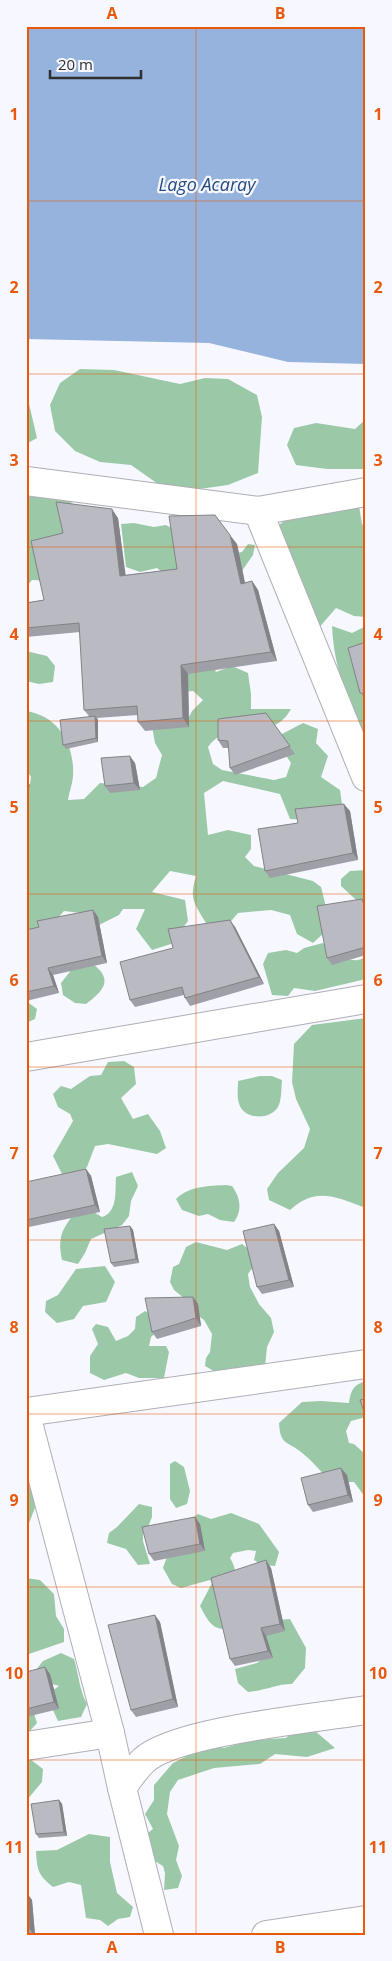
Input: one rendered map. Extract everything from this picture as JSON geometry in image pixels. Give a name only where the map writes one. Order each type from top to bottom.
[{"type":"street","points":[[26,481],[258,511],[366,492]]},
{"type":"street","points":[[258,511],[366,777]]},
{"type":"street","points":[[26,1057],[366,999]]},
{"type":"street","points":[[158,1935],[110,1733],[26,1414],[366,1364]]},
{"type":"street","points":[[122,1788],[144,1760],[168,1746],[202,1736],[366,1710]]},
{"type":"street","points":[[26,1746],[110,1733]]},
{"type":"street","points":[[266,1935],[366,1920]]},
{"type":"green space","points":[[80,369],[114,370],[180,384],[205,378],[228,379],[257,395],[262,417],[258,473],[228,485],[185,491],[158,484],[131,465],[100,462],[75,451],[55,431],[50,405],[60,383]]},
{"type":"green space","points":[[26,391],[37,438],[26,444]]},
{"type":"green space","points":[[366,419],[366,469],[327,469],[296,465],[287,445],[294,428],[316,423],[355,429]]},
{"type":"green space","points":[[43,492],[63,496],[77,507],[53,581],[32,580],[26,587],[26,498]]},
{"type":"green space","points":[[359,506],[362,524],[366,528],[366,617],[354,616],[336,608],[317,630],[299,583],[302,579],[291,567],[284,555],[279,525],[298,510]]},
{"type":"green space","points":[[134,523],[154,527],[166,525],[188,537],[187,556],[170,579],[157,568],[140,572],[126,567],[121,524]]},
{"type":"green space","points":[[248,544],[255,545],[253,555],[237,578],[224,556],[242,552]]},
{"type":"green space","points":[[332,626],[352,633],[366,626],[366,750],[339,674]]},
{"type":"green space","points":[[26,651],[47,656],[55,666],[53,682],[39,684],[26,681]]},
{"type":"green space","points":[[210,657],[216,672],[232,666],[248,673],[251,709],[291,709],[283,720],[273,726],[262,729],[228,732],[218,737],[208,747],[213,764],[222,770],[274,780],[286,777],[291,763],[285,754],[282,734],[303,723],[318,729],[316,743],[328,756],[321,777],[340,790],[343,811],[309,820],[290,819],[280,794],[223,781],[204,793],[208,835],[228,830],[251,835],[251,849],[245,857],[254,866],[313,881],[321,887],[326,907],[326,931],[313,943],[297,934],[290,915],[271,910],[238,913],[226,927],[206,923],[194,901],[193,890],[196,876],[170,871],[152,892],[185,900],[188,921],[171,944],[152,950],[136,929],[145,909],[123,909],[119,915],[99,925],[81,913],[64,911],[57,919],[26,936],[26,784],[30,784],[31,777],[26,770],[26,711],[48,719],[63,734],[68,743],[73,765],[73,777],[68,800],[84,799],[100,783],[143,787],[156,778],[162,755],[155,743],[152,726],[184,727],[192,711],[203,700],[193,691],[169,693],[146,700]]},
{"type":"green space","points":[[366,870],[366,909],[341,886],[341,879],[350,871]]},
{"type":"green space","points":[[323,943],[338,954],[349,959],[361,959],[366,956],[366,979],[315,991],[294,988],[288,996],[272,995],[263,964],[268,953],[286,950],[297,953],[304,948]]},
{"type":"green space","points":[[93,964],[103,975],[104,980],[104,985],[97,995],[86,1004],[75,1003],[63,995],[61,983],[72,969]]},
{"type":"green space","points":[[26,1001],[37,1009],[35,1019],[26,1023]]},
{"type":"green space","points":[[366,1018],[366,1208],[336,1197],[318,1196],[309,1198],[290,1210],[269,1200],[267,1189],[278,1173],[304,1148],[310,1129],[296,1099],[292,1082],[294,1044],[312,1025]]},
{"type":"green space","points":[[124,1061],[134,1067],[136,1084],[121,1098],[133,1119],[148,1114],[160,1131],[166,1148],[157,1154],[108,1144],[95,1146],[87,1167],[81,1173],[62,1174],[53,1156],[73,1121],[70,1114],[58,1107],[53,1094],[61,1086],[71,1089],[90,1076],[101,1075],[108,1062]]},
{"type":"green space","points":[[260,1076],[272,1076],[282,1080],[281,1097],[278,1107],[270,1114],[265,1116],[249,1115],[241,1108],[238,1102],[238,1081]]},
{"type":"green space","points":[[132,1172],[138,1186],[131,1201],[129,1216],[122,1225],[91,1239],[78,1264],[62,1260],[60,1244],[62,1232],[68,1221],[78,1209],[90,1210],[102,1217],[111,1211],[115,1200],[116,1177]]},
{"type":"green space","points":[[232,1186],[239,1199],[239,1213],[234,1222],[220,1220],[208,1214],[199,1216],[182,1210],[176,1199],[193,1189]]},
{"type":"green space","points":[[196,1242],[227,1250],[242,1244],[255,1254],[253,1267],[248,1274],[250,1287],[259,1304],[271,1318],[274,1332],[267,1347],[265,1367],[217,1373],[205,1366],[206,1358],[210,1352],[212,1334],[204,1320],[188,1309],[185,1299],[174,1290],[170,1282],[173,1267],[179,1264],[186,1247]]},
{"type":"green space","points":[[105,1266],[115,1282],[106,1302],[83,1306],[74,1319],[57,1323],[45,1312],[46,1301],[58,1295],[76,1269]]},
{"type":"green space","points":[[145,1311],[157,1317],[161,1328],[151,1337],[149,1346],[166,1346],[169,1352],[164,1378],[139,1378],[126,1373],[104,1380],[90,1373],[90,1356],[98,1344],[92,1329],[96,1324],[108,1327],[116,1341],[128,1336],[135,1329],[136,1317]]},
{"type":"green space","points":[[366,1381],[366,1417],[351,1421],[346,1431],[349,1443],[354,1444],[364,1453],[365,1497],[354,1482],[343,1482],[329,1477],[301,1452],[285,1442],[281,1435],[279,1423],[302,1402],[349,1403],[353,1389],[358,1384]]},
{"type":"green space","points":[[175,1461],[184,1467],[190,1491],[187,1504],[176,1508],[170,1499],[170,1464]]},
{"type":"green space","points":[[26,1485],[34,1486],[38,1500],[26,1531]]},
{"type":"green space","points":[[139,1504],[152,1507],[152,1517],[148,1527],[143,1530],[143,1541],[150,1564],[138,1565],[126,1549],[107,1543],[109,1533]]},
{"type":"green space","points":[[231,1513],[259,1524],[279,1552],[275,1566],[262,1565],[254,1560],[256,1551],[248,1550],[233,1553],[230,1558],[236,1575],[235,1593],[224,1629],[212,1625],[200,1606],[212,1583],[210,1580],[181,1588],[172,1584],[163,1568],[177,1538],[198,1514],[211,1519]]},
{"type":"green space","points":[[26,1578],[40,1580],[54,1594],[56,1616],[64,1629],[64,1642],[26,1655]]},
{"type":"green space","points":[[290,1619],[306,1648],[305,1668],[292,1684],[248,1692],[238,1683],[235,1669],[257,1663],[262,1659],[260,1633],[278,1620]]},
{"type":"green space","points":[[61,1653],[74,1659],[87,1704],[81,1717],[58,1721],[46,1695],[59,1686],[42,1681],[36,1670],[43,1661]]},
{"type":"green space","points":[[33,1710],[37,1723],[29,1732],[26,1732],[26,1711]]},
{"type":"green space","points":[[308,1725],[335,1748],[307,1757],[275,1754],[260,1764],[214,1768],[178,1780],[170,1792],[167,1814],[179,1846],[176,1860],[182,1876],[178,1888],[164,1890],[165,1873],[163,1866],[153,1860],[145,1835],[153,1829],[145,1814],[154,1800],[154,1785],[173,1763],[211,1744],[224,1748],[252,1740],[286,1738],[292,1732]]},
{"type":"green space","points":[[26,1756],[43,1769],[42,1782],[26,1801]]},
{"type":"green space","points":[[89,1834],[110,1837],[110,1862],[117,1893],[133,1907],[130,1917],[118,1919],[108,1926],[100,1920],[86,1918],[81,1885],[69,1882],[53,1887],[44,1879],[38,1868],[36,1851],[57,1850]]},
{"type":"water","name":"Lago Acaray","points":[[26,26],[366,26],[366,364],[288,362],[209,343],[26,339]]},
{"type":"building","points":[[56,502],[112,509],[120,576],[177,569],[169,516],[215,515],[230,535],[241,584],[252,581],[271,652],[181,665],[183,718],[138,722],[137,706],[84,710],[79,623],[26,628],[26,603],[44,600],[31,541],[63,533]]},
{"type":"building","points":[[366,642],[366,701],[362,693],[360,693],[348,648]]},
{"type":"building","points":[[266,713],[290,746],[230,768],[228,741],[218,740],[218,719]]},
{"type":"building","points":[[95,716],[96,738],[63,745],[60,720]]},
{"type":"building","points":[[130,756],[134,783],[105,786],[101,758]]},
{"type":"building","points":[[344,804],[353,853],[265,871],[258,829],[298,823],[295,809]]},
{"type":"building","points":[[362,899],[366,911],[366,947],[327,958],[317,906]]},
{"type":"building","points":[[93,910],[102,956],[48,968],[54,986],[26,992],[26,930],[39,927],[37,921]]},
{"type":"building","points":[[230,920],[259,977],[185,998],[182,987],[130,1000],[120,962],[173,948],[168,929]]},
{"type":"building","points":[[86,1169],[95,1205],[26,1220],[26,1182]]},
{"type":"building","points":[[274,1224],[289,1280],[257,1287],[243,1231]]},
{"type":"building","points":[[130,1226],[136,1259],[111,1263],[104,1229]]},
{"type":"building","points":[[193,1297],[196,1318],[152,1332],[145,1298]]},
{"type":"building","points":[[366,1399],[366,1417],[360,1400]]},
{"type":"building","points":[[341,1468],[348,1495],[308,1505],[301,1478]]},
{"type":"building","points":[[195,1517],[200,1544],[149,1554],[142,1527]]},
{"type":"building","points":[[266,1560],[280,1624],[261,1628],[268,1651],[230,1659],[211,1578]]},
{"type":"building","points":[[155,1615],[173,1699],[131,1710],[108,1625]]},
{"type":"building","points":[[45,1667],[54,1702],[26,1709],[26,1672]]},
{"type":"building","points":[[59,1800],[64,1832],[36,1834],[31,1804]]},
{"type":"building","points":[[26,1893],[30,1929],[26,1930]]}]
